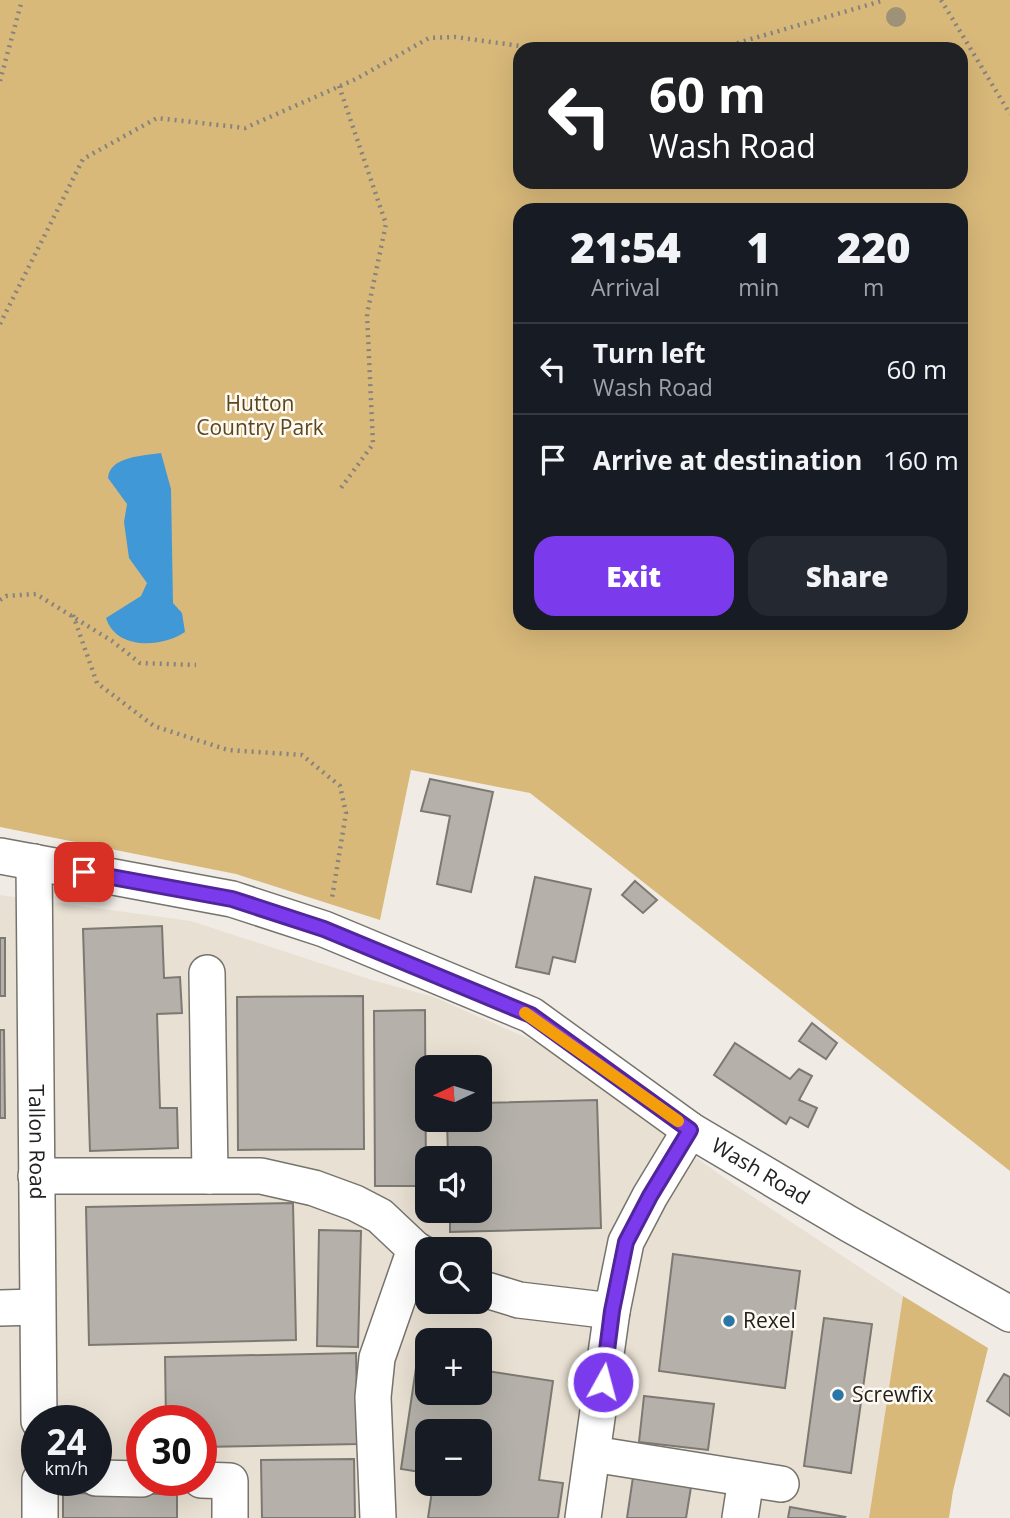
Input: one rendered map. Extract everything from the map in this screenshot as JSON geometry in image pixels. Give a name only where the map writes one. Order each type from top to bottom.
[{"type":"street","name":"Wash Road","points":[[0,856],[232,899],[324,929],[531,1015],[690,1130],[849,1224],[1010,1314]]},
{"type":"street","name":"Tallon Road","points":[[34,862],[39,1405]]},
{"type":"street","points":[[206,973],[210,1176]]},
{"type":"street","points":[[583,1518],[612,1311],[626,1242],[690,1130]]},
{"type":"street","points":[[36,1176],[261,1176],[314,1188],[355,1202],[380,1216],[415,1248]]},
{"type":"street","points":[[378,1518],[373,1397],[377,1357],[415,1267]]},
{"type":"street","points":[[492,1292],[519,1300],[612,1311]]},
{"type":"street","points":[[0,1308],[36,1307]]},
{"type":"street","points":[[593,1454],[781,1484]]},
{"type":"street","points":[[740,1518],[747,1479]]},
{"type":"street","points":[[217,1481],[230,1481],[230,1518]]},
{"type":"street","points":[[40,1496],[40,1518]]},
{"type":"path","points":[[0,81],[22,0]]},
{"type":"path","points":[[741,42],[885,0]]},
{"type":"path","points":[[941,0],[966,42]]},
{"type":"path","points":[[0,324],[83,159],[157,118],[245,128],[339,86],[429,38],[455,37],[513,45]]},
{"type":"path","points":[[968,45],[1010,114]]},
{"type":"path","points":[[339,86],[386,224],[367,314],[373,444],[341,488]]},
{"type":"path","points":[[0,600],[6,596],[36,594],[73,615],[140,663],[196,665]]},
{"type":"path","points":[[73,615],[97,683],[154,726],[228,750],[302,755],[340,786],[346,813],[324,929]]},
{"type":"shaded area","points":[[0,895],[191,921],[372,980],[434,997],[541,1044],[723,1177],[903,1296],[869,1518],[0,1518]]},
{"type":"green space","name":"Hutton Country Park","points":[[0,0],[1010,0],[1010,1171],[530,793],[411,770],[380,920],[236,874],[0,827]]},
{"type":"green space","points":[[903,1296],[988,1348],[953,1491],[949,1518],[869,1518]]},
{"type":"water","points":[[161,453],[171,489],[173,603],[182,613],[185,632],[164,641],[140,643],[119,636],[106,618],[141,596],[147,583],[129,558],[124,522],[127,504],[108,478],[110,471],[121,461]]},
{"type":"building","points":[[430,779],[493,792],[471,892],[437,884],[450,816],[421,811]]},
{"type":"building","points":[[535,877],[591,889],[575,962],[553,957],[549,974],[516,967]]},
{"type":"building","points":[[635,881],[657,900],[643,913],[622,895]]},
{"type":"building","points":[[162,926],[164,978],[180,977],[182,1013],[157,1014],[160,1108],[177,1108],[178,1148],[90,1151],[83,929]]},
{"type":"building","points":[[0,938],[5,938],[5,996],[0,996]]},
{"type":"building","points":[[363,996],[364,1149],[238,1150],[237,997]]},
{"type":"building","points":[[425,1010],[425,1055],[415,1055],[415,1132],[426,1132],[426,1146],[415,1146],[415,1186],[375,1186],[374,1011]]},
{"type":"building","points":[[812,1023],[837,1043],[826,1059],[799,1041]]},
{"type":"building","points":[[0,1030],[4,1030],[5,1118],[0,1118]]},
{"type":"building","points":[[735,1043],[790,1079],[799,1069],[812,1076],[799,1100],[817,1108],[808,1127],[790,1117],[786,1124],[714,1075]]},
{"type":"building","points":[[597,1100],[601,1228],[450,1232],[450,1223],[492,1223],[492,1146],[448,1146],[447,1132],[492,1132],[492,1103]]},
{"type":"building","points":[[293,1203],[296,1340],[89,1345],[86,1207]]},
{"type":"building","points":[[319,1230],[361,1231],[358,1347],[317,1346]]},
{"type":"building","name":"Rexel","points":[[673,1254],[800,1271],[785,1388],[659,1371]]},
{"type":"building","name":"Screwfix","points":[[824,1318],[872,1324],[851,1473],[804,1466]]},
{"type":"building","points":[[356,1353],[358,1444],[217,1447],[217,1405],[166,1405],[165,1357]]},
{"type":"building","points":[[492,1372],[553,1381],[539,1480],[563,1483],[558,1518],[428,1518],[431,1496],[492,1496],[492,1419],[415,1419],[415,1471],[401,1469],[415,1374],[415,1405],[492,1405]]},
{"type":"building","points":[[1004,1374],[1010,1377],[1010,1416],[987,1401]]},
{"type":"building","points":[[644,1396],[714,1404],[708,1450],[639,1442]]},
{"type":"building","points":[[354,1459],[355,1518],[262,1518],[261,1460]]},
{"type":"building","points":[[633,1477],[691,1487],[686,1518],[627,1518]]},
{"type":"building","points":[[112,1493],[177,1496],[177,1518],[63,1518],[63,1496],[112,1496]]},
{"type":"building","points":[[790,1507],[845,1517],[788,1518]]},
{"type":"slow traffic","points":[[525,1013],[678,1121]]},
{"type":"place","name":"Rexel","points":[[729,1321]]},
{"type":"place","name":"Screwfix","points":[[838,1395]]},
{"type":"route","points":[[84,872],[232,899],[324,929],[531,1015],[690,1130],[626,1242],[612,1311],[603,1382]]}]
